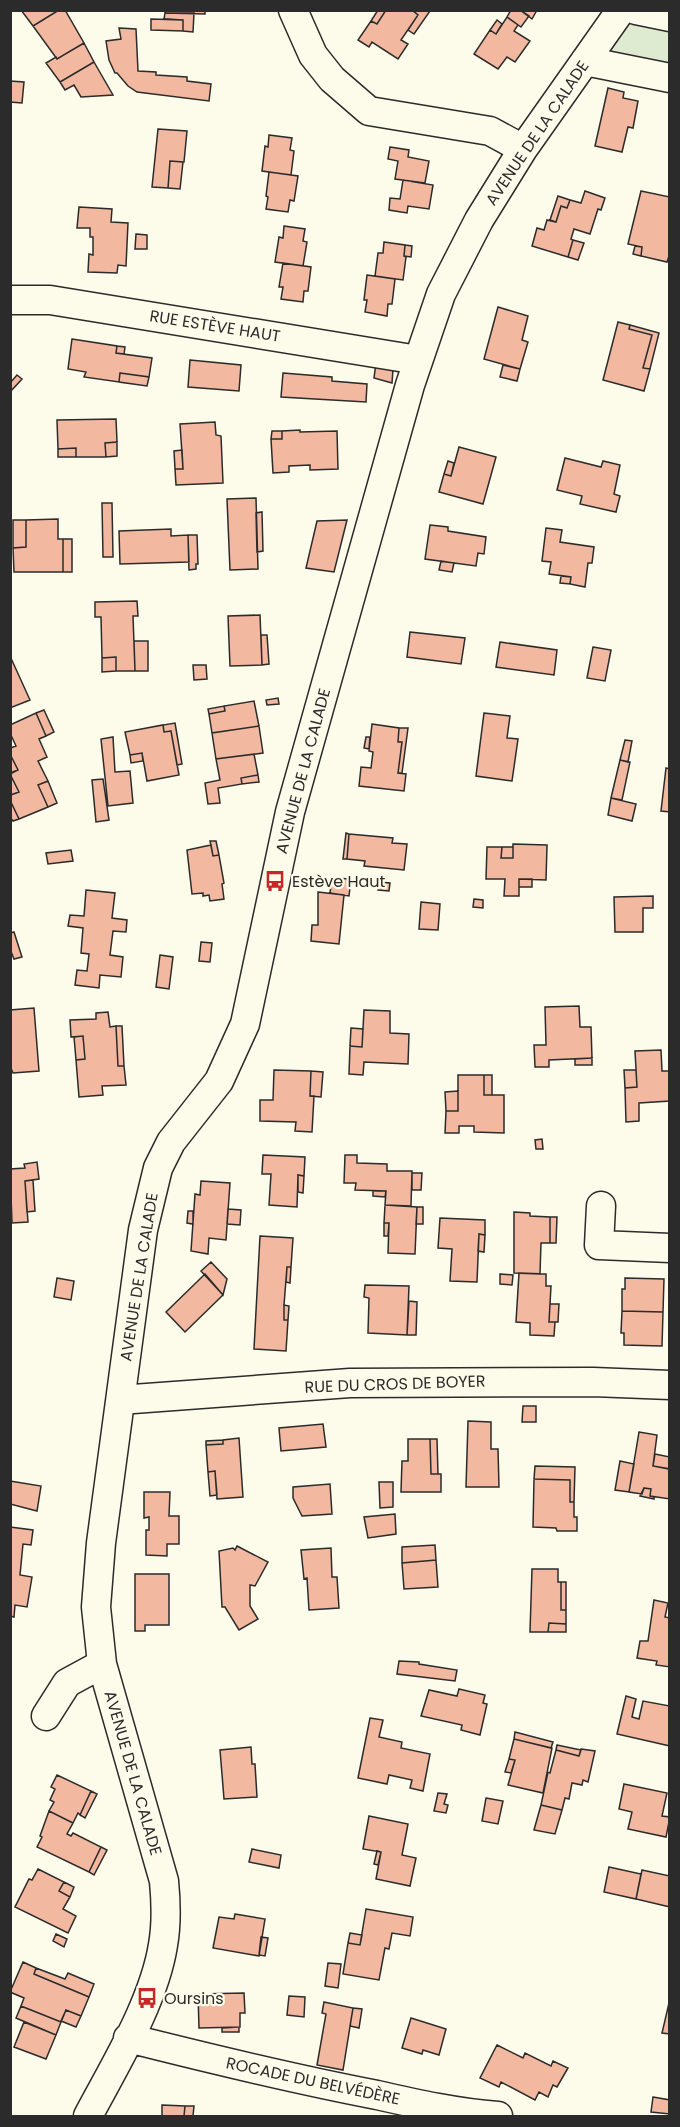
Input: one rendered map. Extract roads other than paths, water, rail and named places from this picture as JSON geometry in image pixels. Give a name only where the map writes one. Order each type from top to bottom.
[{"type":"street","points":[[293,10],[314,55],[332,79],[369,111],[490,131],[523,149]]},
{"type":"street","name":"AVENUE DE LA CALADE","points":[[88,2116],[129,2038],[151,1989],[163,1945],[166,1915],[164,1881],[102,1664],[96,1607],[101,1543],[143,1230],[151,1189],[171,1142],[219,1081],[245,1024],[290,812],[418,360],[441,294],[479,220],[523,149],[621,10]]},
{"type":"street","points":[[636,10],[669,17]]},
{"type":"street","points":[[585,61],[669,78]]},
{"type":"street","name":"RUE ESTÈVE HAUT","points":[[10,300],[50,300],[418,360]]},
{"type":"street","points":[[601,1206],[599,1245],[669,1248]]},
{"type":"street","name":"RUE DU CROS DE BOYER","points":[[121,1397],[133,1399],[350,1383],[593,1382],[669,1385]]},
{"type":"street","points":[[46,1716],[67,1683],[102,1664]]},
{"type":"street","name":"ROCADE DU BELVÉDÈRE","points":[[129,2038],[239,2066],[341,2088],[471,2114],[498,2116]]},
{"type":"place","name":"Estève Haut","points":[[275,881]]},
{"type":"place","name":"Oursins","points":[[147,1998]]}]
